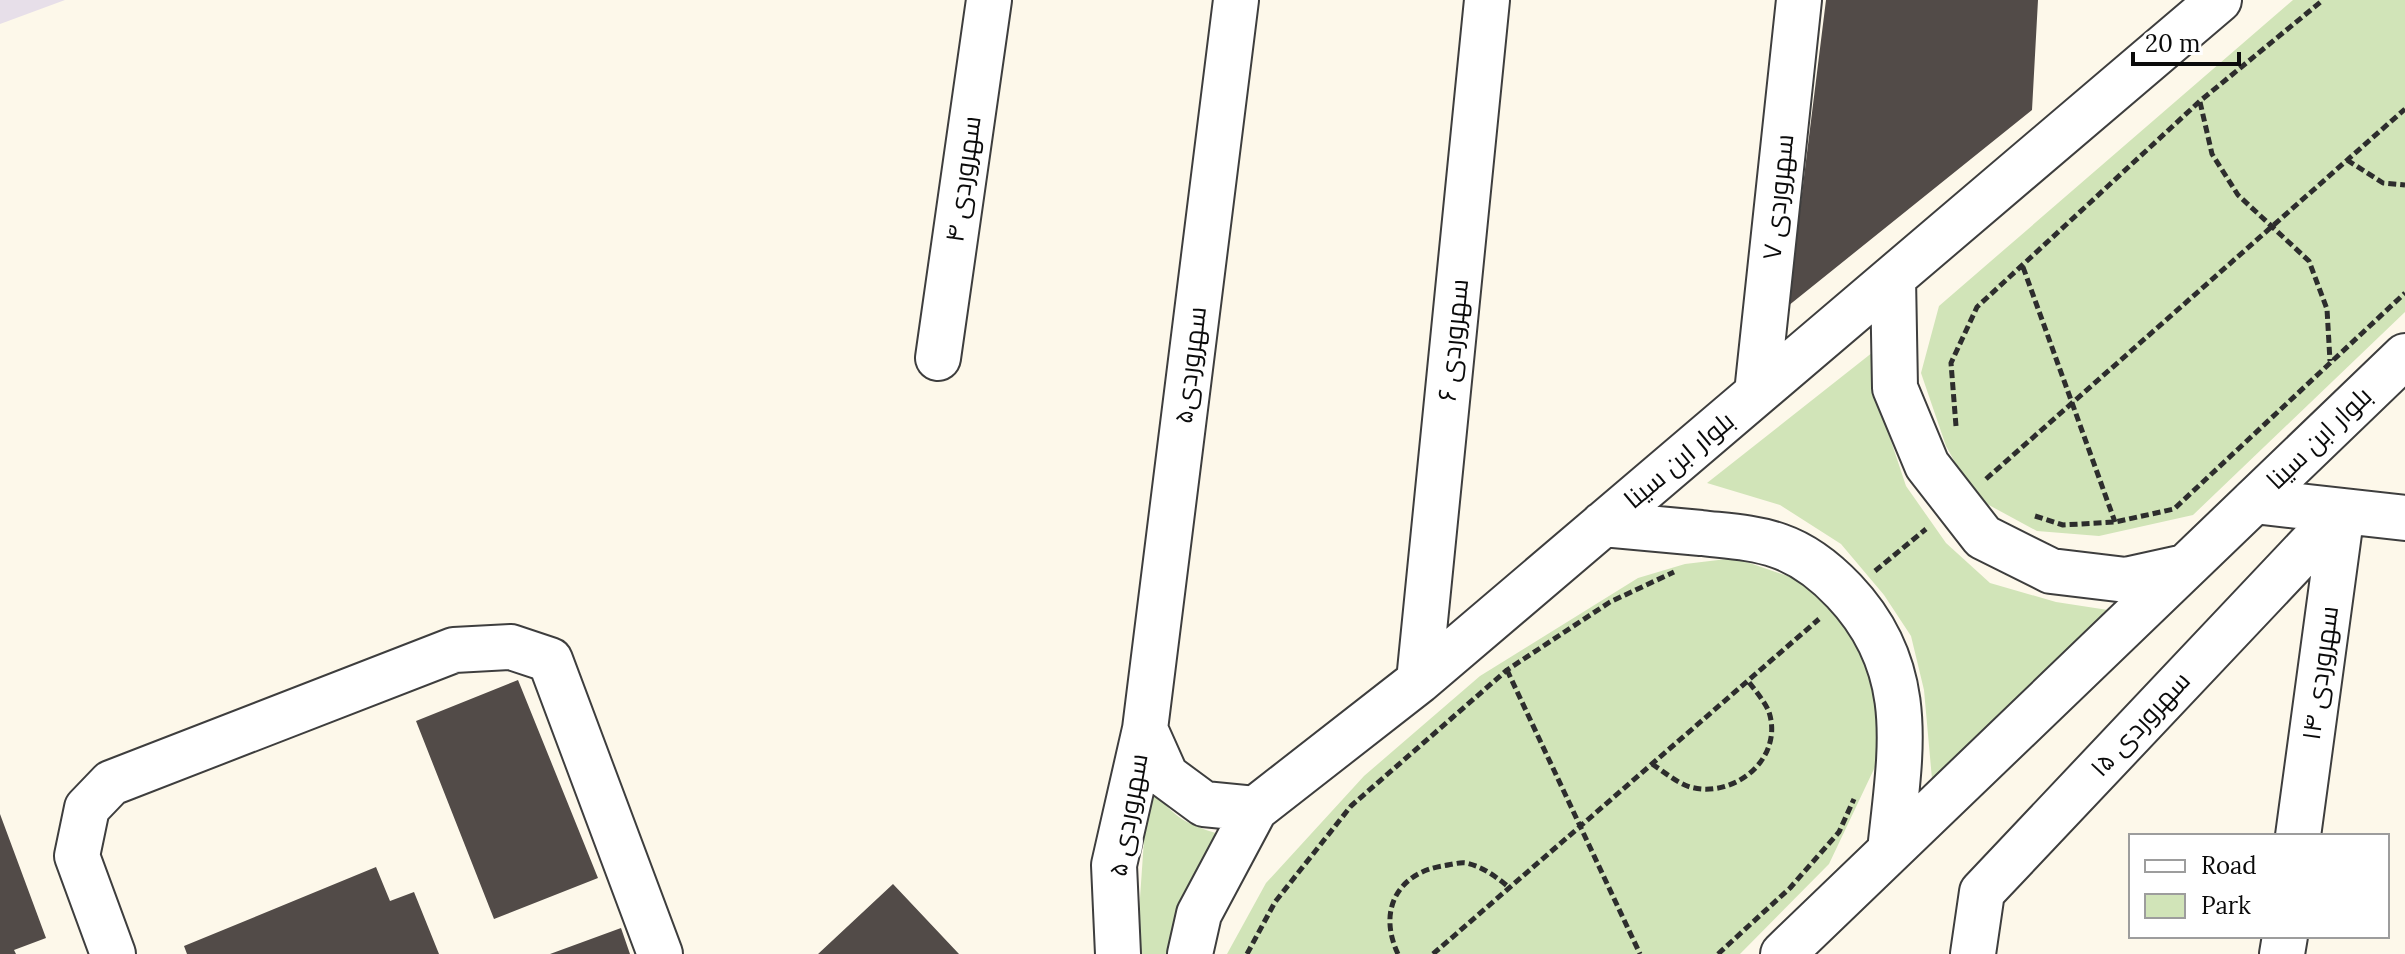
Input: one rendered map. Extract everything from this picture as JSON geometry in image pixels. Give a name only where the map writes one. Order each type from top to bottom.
[{"type":"street","name":"سهروردی ۴","points":[[938,358],[989,0]]},
{"type":"street","name":"سهروردی۵","points":[[1145,729],[1236,0]]},
{"type":"street","name":"سهروردی ۶","points":[[1419,681],[1487,0]]},
{"type":"street","name":"سهروردی ۷","points":[[1757,393],[1799,0]]},
{"type":"street","name":"بلوار ابن سینا","points":[[1190,954],[1199,914],[1255,809],[1419,681],[2219,0]]},
{"type":"street","points":[[1893,278],[1895,388],[1927,465],[1977,487],[1983,537],[2051,571],[2126,580],[2185,567]]},
{"type":"street","name":"بلوار ابن سینا","points":[[1783,954],[2405,356]]},
{"type":"street","points":[[2254,501],[2405,518]]},
{"type":"street","name":"سهروردی ۱۴","points":[[2298,834],[2342,511]]},
{"type":"street","name":"سهروردی ۱۵","points":[[1973,954],[1982,892],[2342,511]]},
{"type":"street","points":[[1603,524],[1744,537],[1778,545],[1808,558],[1864,612],[1896,683],[1901,727],[1890,851]]},
{"type":"street","points":[[113,954],[77,856],[87,808],[111,783],[454,650],[511,647],[550,660],[660,954]]},
{"type":"street","name":"سهروردی ۵","points":[[1145,729],[1166,776],[1204,804],[1255,809]]},
{"type":"street","name":"سهروردی ۵","points":[[1118,954],[1114,865],[1145,729]]},
{"type":"path","points":[[1956,429],[1951,363],[1977,307],[2200,101],[2323,0]]},
{"type":"path","points":[[2200,101],[2212,154],[2238,195],[2309,261],[2327,309],[2330,361]]},
{"type":"path","points":[[1433,954],[1847,594],[1977,487],[2405,109]]},
{"type":"path","points":[[2347,160],[2383,183],[2405,185]]},
{"type":"path","points":[[2023,267],[2115,522]]},
{"type":"path","points":[[2025,513],[2063,525],[2115,522],[2174,509],[2405,293]]},
{"type":"path","points":[[1247,954],[1275,902],[1351,806],[1507,670],[1610,602],[1679,570]]},
{"type":"path","points":[[1507,670],[1640,954]]},
{"type":"path","points":[[1652,764],[1689,787],[1724,788],[1753,773],[1772,742],[1769,712],[1748,681]]},
{"type":"path","points":[[1718,954],[1790,888],[1839,832],[1858,790]]},
{"type":"path","points":[[1398,954],[1391,940],[1389,911],[1400,886],[1427,869],[1464,862],[1491,873],[1510,888]]},
{"type":"shaded area","points":[[0,0],[65,0],[0,24]]},
{"type":"green space","points":[[2293,0],[2405,0],[2405,312],[2193,515],[2099,536],[2037,531],[1974,497],[1946,446],[1921,373],[1939,306]]},
{"type":"green space","points":[[1887,341],[1883,417],[1906,486],[1946,543],[1990,583],[2056,602],[2108,610],[1932,779],[1924,690],[1911,636],[1884,595],[1841,544],[1780,505],[1707,483]]},
{"type":"green space","points":[[1735,558],[1802,581],[1845,623],[1874,673],[1883,750],[1829,864],[1740,954],[1227,954],[1266,883],[1364,776],[1480,676],[1638,578],[1685,564]]},
{"type":"green space","points":[[1148,781],[1180,818],[1227,836],[1178,954],[1141,954],[1137,942]]},
{"type":"building","points":[[1826,0],[2038,0],[2032,110],[1788,306]]},
{"type":"building","points":[[518,680],[598,878],[494,919],[416,721]]},
{"type":"building","points":[[0,814],[46,938],[14,950],[16,954],[0,954]]},
{"type":"building","points":[[376,867],[390,901],[414,892],[439,954],[187,954],[184,946]]},
{"type":"building","points":[[893,884],[959,954],[818,954]]},
{"type":"building","points":[[621,928],[630,954],[550,954]]}]
